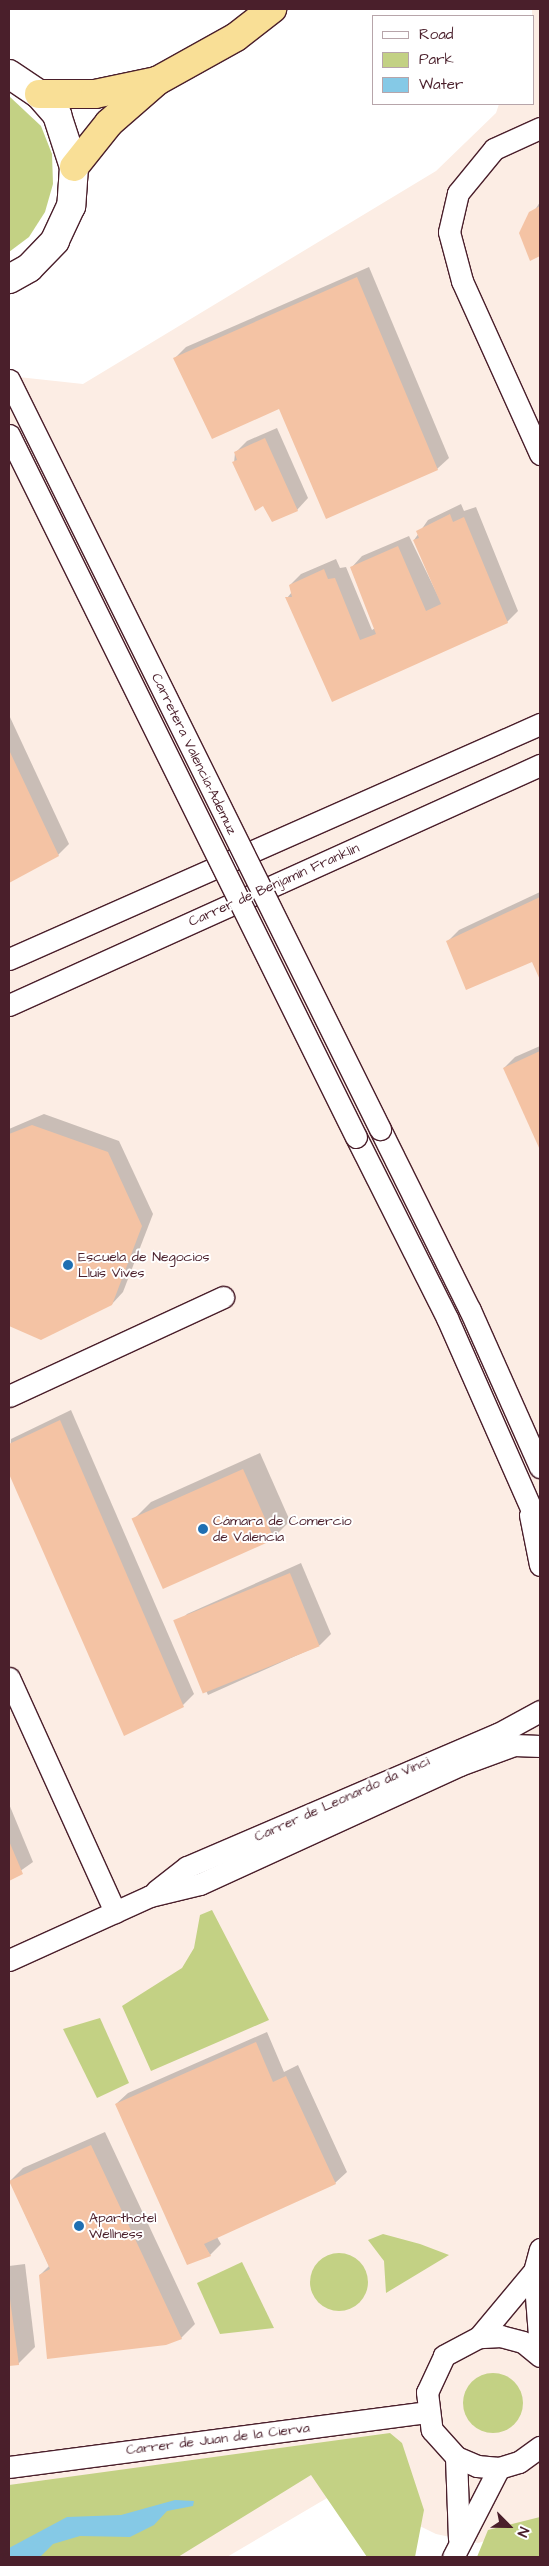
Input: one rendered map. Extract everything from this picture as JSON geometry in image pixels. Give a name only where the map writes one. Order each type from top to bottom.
[{"type":"highway","points":[[74,168],[109,123],[157,81],[236,37],[272,9]]},
{"type":"highway","points":[[39,94],[95,94],[157,81]]},
{"type":"street","points":[[9,74],[39,94],[57,116],[74,168],[71,206],[56,240],[29,268],[9,279]]},
{"type":"street","points":[[540,128],[494,149],[458,193],[449,232],[462,281],[540,454]]},
{"type":"street","name":"Carretera Valencia-Ademuz","points":[[9,380],[470,1310],[540,1467]]},
{"type":"street","name":"Carretera Valencia-Ademuz","points":[[9,435],[447,1318],[528,1505]]},
{"type":"street","points":[[9,959],[540,724]]},
{"type":"street","name":"Carrer de Benjamin Franklin","points":[[9,1005],[540,765]]},
{"type":"street","points":[[9,1396],[222,1297]]},
{"type":"street","points":[[528,1505],[540,1529]]},
{"type":"street","points":[[528,1505],[540,1565]]},
{"type":"street","points":[[9,1678],[116,1912]]},
{"type":"street","name":"Carrer de Leonardo da Vinci","points":[[150,1896],[187,1866],[540,1711]]},
{"type":"street","name":"Carrer de Leonardo da Vinci","points":[[9,1960],[150,1896],[200,1884],[460,1765],[514,1745],[540,1746]]},
{"type":"street","points":[[540,2249],[534,2271],[540,2349]]},
{"type":"street","points":[[534,2271],[479,2336],[455,2348],[433,2373],[427,2412],[432,2430],[456,2457],[477,2466],[499,2468],[539,2451]]},
{"type":"street","points":[[479,2336],[501,2336],[523,2342],[540,2356]]},
{"type":"street","name":"Carrer de Juan de la Cierva","points":[[9,2467],[427,2412]]},
{"type":"street","points":[[456,2457],[456,2548]]},
{"type":"street","points":[[456,2548],[499,2468]]},
{"type":"shaded area","points":[[532,9],[540,9],[540,2521],[527,2529],[478,2543],[436,2534],[385,2509],[356,2481],[227,2557],[9,2557],[9,376],[83,384],[436,171],[496,113],[499,105],[534,105],[534,15],[532,15]]},
{"type":"green space","points":[[9,96],[41,126],[52,154],[53,184],[45,212],[29,237],[9,252]]},
{"type":"green space","points":[[212,1910],[269,2020],[151,2071],[122,2006],[182,1968],[194,1948],[200,1915]]},
{"type":"green space","points":[[100,2018],[129,2083],[97,2098],[63,2029]]},
{"type":"green space","points":[[383,2234],[420,2244],[449,2255],[386,2293],[384,2261],[368,2240]]},
{"type":"green space","points":[[333,2253],[345,2253],[355,2257],[364,2266],[368,2288],[360,2303],[345,2311],[333,2311],[323,2307],[314,2298],[310,2288],[310,2276],[314,2266],[323,2257]]},
{"type":"green space","points":[[242,2262],[274,2328],[220,2334],[197,2283]]},
{"type":"green space","points":[[487,2373],[499,2373],[510,2378],[518,2386],[523,2397],[521,2415],[510,2428],[499,2433],[487,2433],[476,2428],[468,2420],[463,2409],[463,2397],[468,2386],[476,2378]]},
{"type":"green space","points":[[390,2433],[402,2443],[424,2510],[415,2557],[367,2557],[311,2475],[178,2557],[9,2557],[9,2485]]},
{"type":"green space","points":[[540,2517],[540,2557],[477,2557],[488,2530]]},
{"type":"water","points":[[175,2500],[194,2501],[193,2506],[167,2511],[154,2525],[130,2537],[80,2536],[53,2544],[40,2557],[9,2557],[9,2548],[67,2517],[121,2515]]},
{"type":"building","points":[[540,206],[540,256],[530,261],[519,233],[529,212]]},
{"type":"building","points":[[357,277],[438,470],[326,519],[279,409],[212,439],[173,358]]},
{"type":"building","points":[[265,438],[298,511],[272,522],[263,506],[255,511],[232,462],[237,460],[234,452]]},
{"type":"building","points":[[450,514],[453,522],[464,517],[508,623],[332,702],[285,597],[292,597],[289,585],[324,569],[328,579],[335,578],[360,640],[376,634],[350,567],[398,546],[426,611],[441,604],[413,540],[419,538],[416,531]]},
{"type":"building","points":[[9,750],[59,856],[9,883]]},
{"type":"building","points":[[540,897],[540,980],[532,962],[466,990],[446,941]]},
{"type":"building","points":[[540,1051],[540,1150],[503,1068]]},
{"type":"building","name":"Escuela de Negocios Lluís Vives","points":[[32,1125],[108,1152],[142,1226],[112,1305],[41,1340],[9,1326],[9,1134]]},
{"type":"building","points":[[60,1420],[184,1707],[124,1736],[9,1474],[9,1444]]},
{"type":"building","name":"Cámara de Comercio de Valencia","points":[[243,1469],[274,1539],[163,1589],[132,1519]]},
{"type":"building","points":[[290,1573],[320,1646],[203,1693],[173,1620]]},
{"type":"building","points":[[9,1841],[23,1874],[9,1881]]},
{"type":"building","points":[[256,2042],[273,2082],[286,2076],[336,2184],[204,2244],[211,2256],[187,2265],[115,2104]]},
{"type":"building","name":"Aparthotel Wellness","points":[[91,2145],[182,2339],[166,2345],[47,2359],[39,2275],[50,2269],[9,2181]]},
{"type":"building","points":[[9,2292],[19,2365],[9,2366]]},
{"type":"place","name":"Escuela de Negocios Lluís Vives","points":[[68,1265]]},
{"type":"place","name":"Cámara de Comercio de Valencia","points":[[203,1529]]},
{"type":"place","name":"Aparthotel Wellness","points":[[79,2226]]}]
